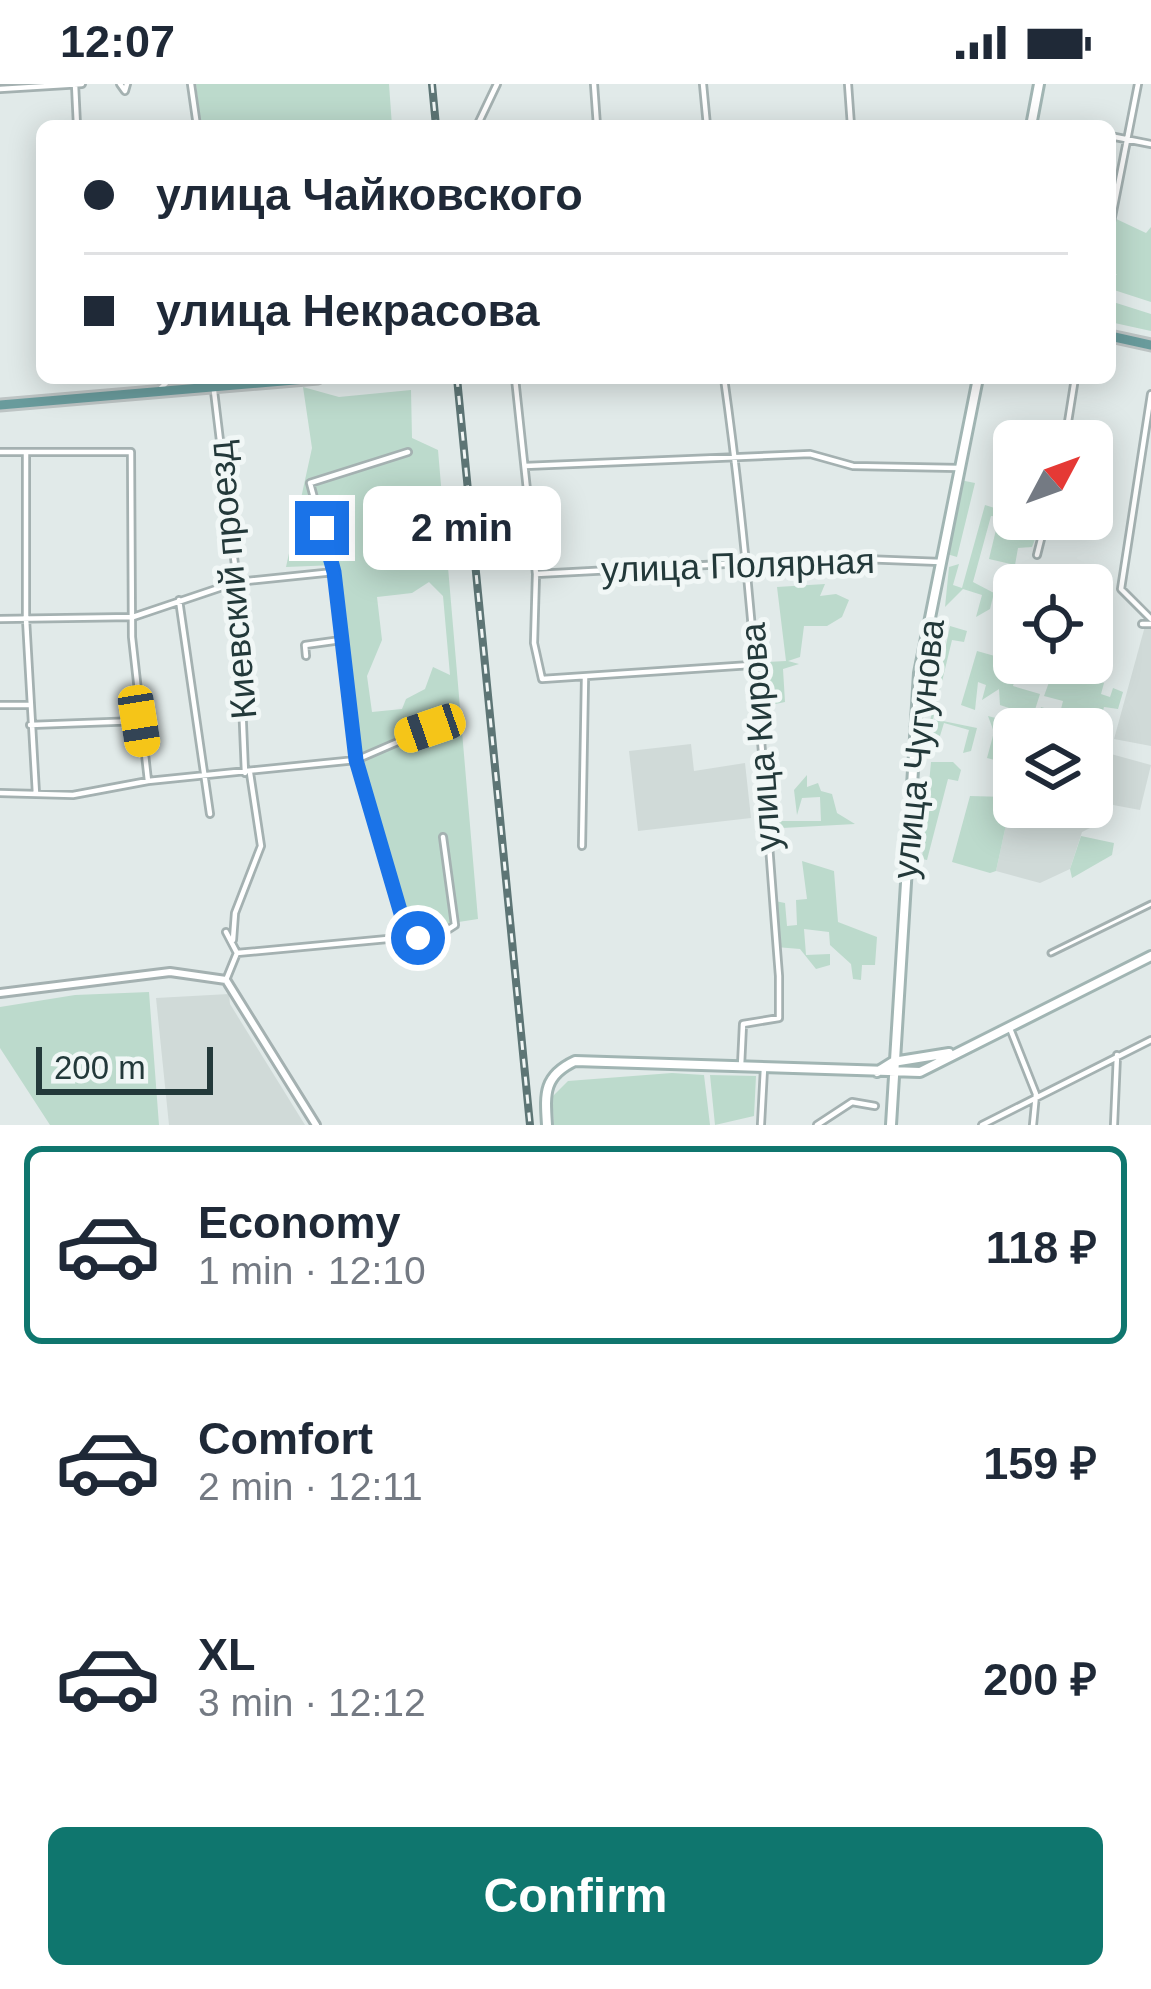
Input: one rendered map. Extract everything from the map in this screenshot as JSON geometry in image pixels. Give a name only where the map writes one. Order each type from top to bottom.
[{"type":"main road","points":[[1032,120],[1039,84]]},
{"type":"main road","points":[[1116,337],[1151,345]]},
{"type":"main road","points":[[0,405],[249,384]]},
{"type":"main road","name":"улица Чугунова","points":[[891,1125],[914,726],[977,384]]},
{"type":"main road","points":[[548,1125],[544,1090],[567,1064],[584,1059],[893,1075],[920,1072],[1151,956]]},
{"type":"main road","points":[[876,1073],[893,1062],[956,1052]]},
{"type":"street","points":[[0,89],[77,84],[77,120]]},
{"type":"street","points":[[191,84],[195,120]]},
{"type":"street","points":[[480,120],[496,84]]},
{"type":"street","points":[[594,84],[597,120]]},
{"type":"street","points":[[703,84],[706,120]]},
{"type":"street","points":[[848,84],[850,120]]},
{"type":"street","points":[[1116,194],[1138,84]]},
{"type":"street","points":[[1116,137],[1151,144]]},
{"type":"street","points":[[158,391],[164,384]]},
{"type":"street","points":[[516,384],[536,574],[535,643],[542,679],[752,665]]},
{"type":"street","name":"улица Кирова","points":[[725,384],[748,560],[752,665],[775,901],[779,1018],[743,1024],[741,1066]]},
{"type":"street","points":[[1068,420],[1074,384]]},
{"type":"street","name":"Киевский проезд","points":[[214,387],[237,582],[247,773],[261,846],[235,914],[233,940]]},
{"type":"street","points":[[1142,624],[1151,621],[1120,589],[1151,394]]},
{"type":"street","points":[[26,451],[28,705],[36,794]]},
{"type":"street","points":[[0,452],[131,452],[133,617],[148,782]]},
{"type":"street","points":[[408,452],[310,483],[334,572],[356,760],[410,940]]},
{"type":"street","points":[[525,466],[810,454],[853,466],[959,469]]},
{"type":"street","points":[[1037,555],[1041,540]]},
{"type":"street","name":"улица Полярная","points":[[536,574],[748,560],[941,562]]},
{"type":"street","points":[[0,619],[133,617],[237,582],[334,572]]},
{"type":"street","points":[[179,599],[210,814]]},
{"type":"street","points":[[306,656],[305,645],[343,640]]},
{"type":"street","points":[[582,846],[585,677]]},
{"type":"street","points":[[0,705],[28,705]]},
{"type":"street","points":[[30,725],[139,721]]},
{"type":"street","points":[[0,793],[73,795],[202,775],[356,760],[430,728],[453,727]]},
{"type":"street","points":[[237,953],[441,934],[455,925],[443,837]]},
{"type":"street","points":[[1051,953],[1151,904]]},
{"type":"street","points":[[226,932],[237,953],[226,980]]},
{"type":"street","points":[[0,993],[170,972],[226,980],[316,1125]]},
{"type":"street","points":[[1009,1025],[1036,1094],[1034,1125]]},
{"type":"street","points":[[982,1125],[1151,1040]]},
{"type":"street","points":[[1114,1125],[1117,1055]]},
{"type":"street","points":[[760,1125],[764,1068]]},
{"type":"street","points":[[817,1125],[851,1102],[875,1106]]},
{"type":"shaded area","points":[[1145,626],[1151,628],[1151,746],[1114,739]]},
{"type":"shaded area","points":[[691,744],[694,771],[745,763],[751,818],[638,831],[629,751]]},
{"type":"shaded area","points":[[1113,755],[1151,765],[1140,810],[1113,805]]},
{"type":"shaded area","points":[[1005,828],[1090,828],[1082,832],[1070,869],[1040,883],[996,871]]},
{"type":"shaded area","points":[[229,994],[230,1004],[305,1125],[169,1125],[156,998]]},
{"type":"green space","points":[[196,84],[389,84],[392,120],[200,120]]},
{"type":"green space","points":[[1116,219],[1146,233],[1151,227],[1151,302],[1116,291]]},
{"type":"green space","points":[[1116,303],[1151,314],[1151,331],[1116,323]]},
{"type":"green space","points":[[303,387],[339,397],[411,390],[412,438],[438,450],[478,919],[413,929],[360,761],[336,565],[286,567],[312,448]],"holes":[[[429,582],[443,596],[450,675],[433,667],[425,689],[406,699],[402,709],[372,712],[367,676],[382,640],[377,597],[412,593]]]},
{"type":"green space","points":[[960,480],[975,483],[957,557],[947,554]]},
{"type":"green space","points":[[985,505],[993,508],[973,582],[993,592],[990,609],[976,617],[982,595],[963,589],[945,607],[949,567],[959,564],[953,585],[962,588]]},
{"type":"green space","points":[[994,540],[1035,540],[1032,547],[1018,548],[1015,564],[989,559]]},
{"type":"green space","points":[[825,584],[820,596],[836,594],[849,600],[842,617],[827,626],[804,626],[800,657],[788,661],[799,664],[783,669],[785,702],[756,708],[751,663],[786,661],[777,587]]},
{"type":"green space","points":[[950,626],[967,631],[964,642],[952,640],[933,719],[977,728],[971,751],[963,753],[969,730],[944,723],[940,736],[931,734],[929,726]]},
{"type":"green space","points":[[977,651],[993,655],[993,684],[1014,684],[1040,694],[1036,708],[1009,708],[1000,705],[999,689],[982,700],[986,685],[978,682],[975,710],[961,705]]},
{"type":"green space","points":[[1048,684],[1104,684],[1101,694],[1110,697],[1113,688],[1123,692],[1118,709],[1061,708],[1063,701],[1044,696]]},
{"type":"green space","points":[[931,762],[953,762],[961,770],[958,781],[948,779],[927,860],[922,859]]},
{"type":"green space","points":[[807,775],[807,787],[818,783],[821,791],[832,794],[837,813],[855,824],[764,829],[764,821],[821,821],[820,797],[802,798],[797,815],[794,790]]},
{"type":"green space","points":[[970,796],[993,797],[993,828],[1005,828],[996,871],[990,873],[952,862]]},
{"type":"green space","points":[[1081,836],[1114,843],[1112,855],[1072,878],[1070,869]]},
{"type":"green space","points":[[802,861],[834,871],[838,922],[877,937],[875,965],[862,965],[861,980],[853,979],[851,964],[830,945],[829,932],[804,929],[806,955],[830,954],[830,965],[816,969],[800,949],[776,947],[775,901],[785,903],[787,926],[797,925],[796,900],[807,899]]},
{"type":"green space","points":[[149,992],[159,1125],[50,1125],[0,1048],[0,1007],[75,995]]},
{"type":"green space","points":[[704,1075],[710,1125],[554,1125],[552,1097],[568,1081]]},
{"type":"green space","points":[[710,1075],[756,1076],[754,1116],[715,1125]]},
{"type":"railway","points":[[432,84],[435,120]]},
{"type":"railway","points":[[458,384],[530,1125]]},
{"type":"route","points":[[322,528],[334,572],[356,760],[404,924],[410,940],[418,938]]}]
